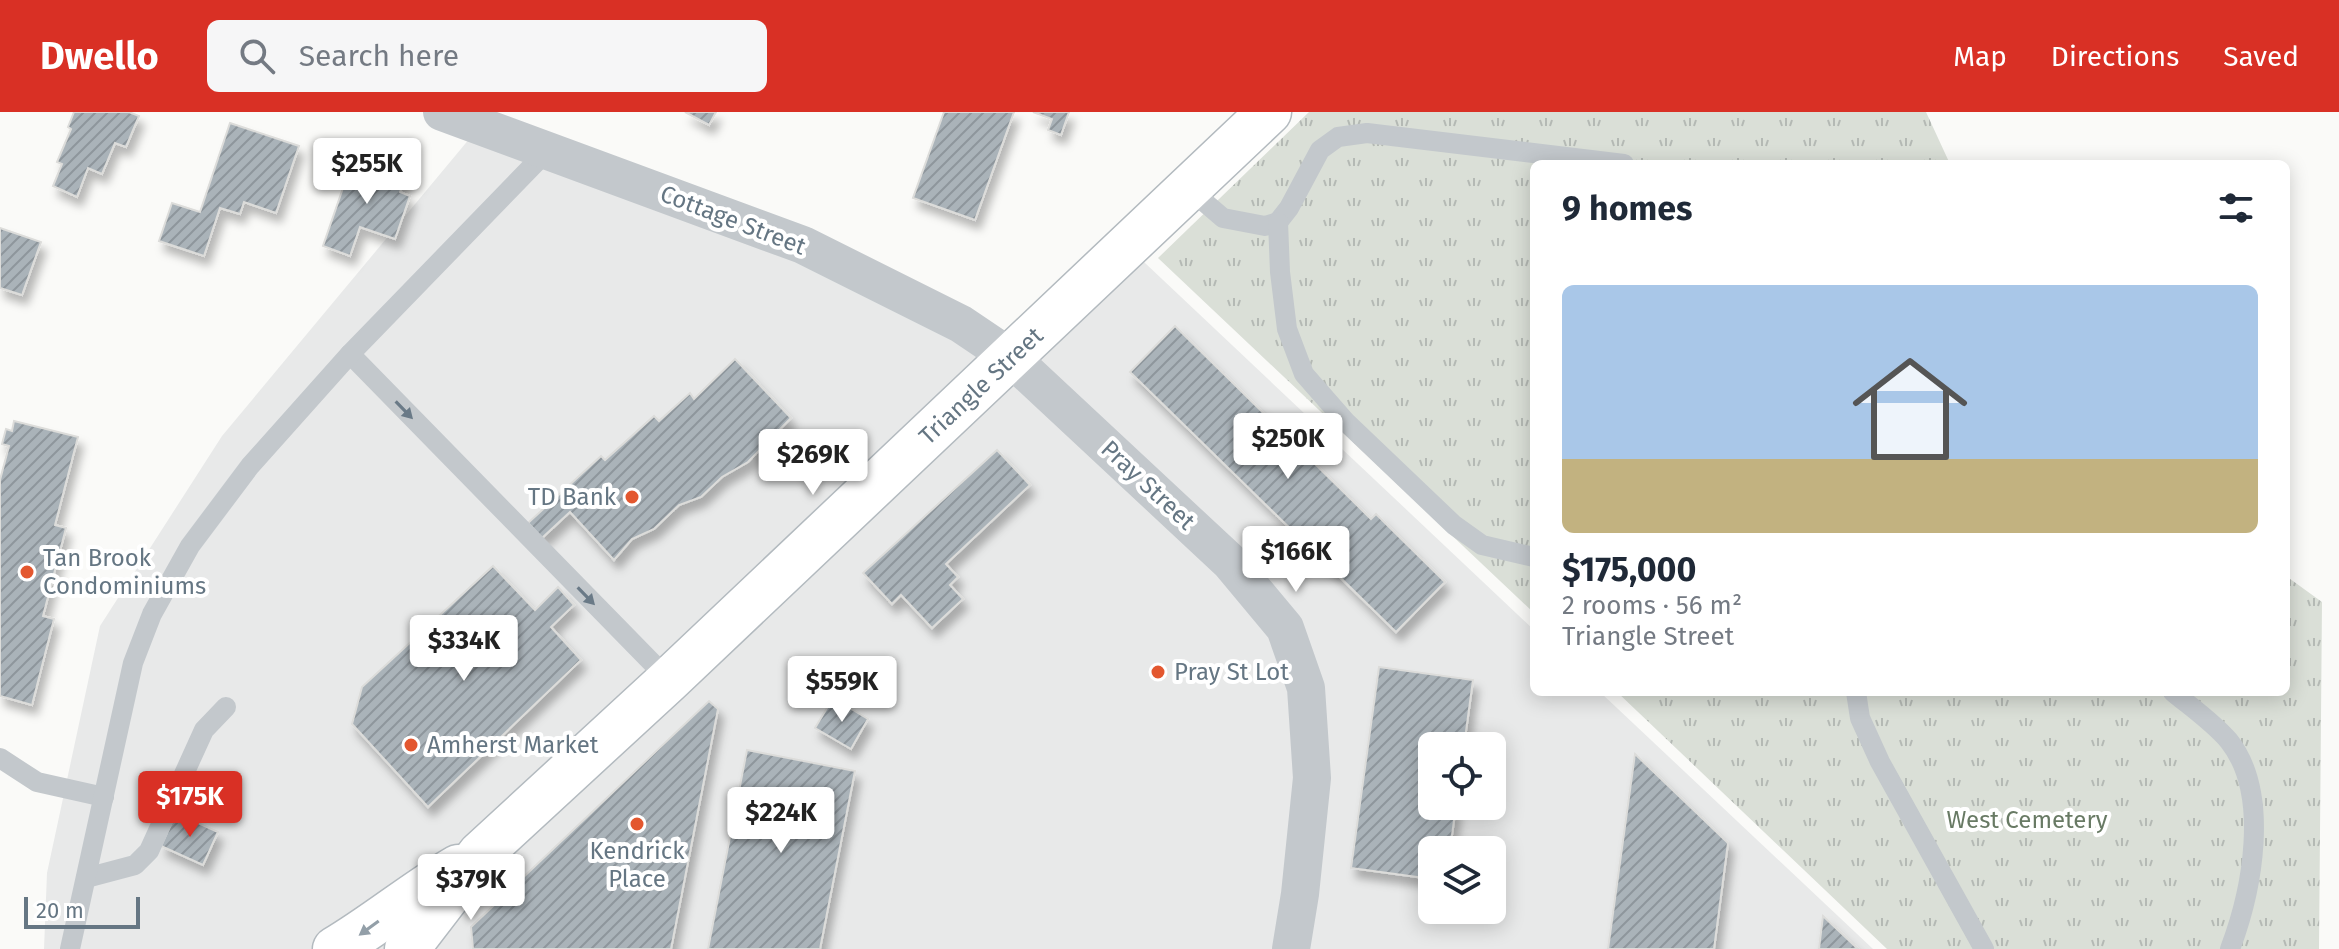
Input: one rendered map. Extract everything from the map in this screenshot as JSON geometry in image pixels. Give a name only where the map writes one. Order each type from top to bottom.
[{"type":"main road","name":"Triangle Street","points":[[407,949],[480,854],[669,680],[1269,112]]},
{"type":"main road","name":"Triangle Street","points":[[335,949],[363,933],[419,890],[480,854]]},
{"type":"street","name":"Cottage Street","points":[[442,112],[803,245],[961,324],[1010,357]]},
{"type":"street","name":"Pray Street","points":[[1010,357],[1230,562],[1285,628],[1306,688],[1312,778],[1291,949]]},
{"type":"lane","points":[[1188,188],[1223,218],[1265,226],[1278,222],[1289,208],[1320,150],[1338,137],[1367,133],[1591,160]]},
{"type":"lane","points":[[70,949],[133,663],[152,614],[190,546],[250,466],[350,354],[547,151]]},
{"type":"lane","points":[[1278,222],[1287,329],[1304,374],[1346,422],[1454,525],[1482,545],[1530,556]]},
{"type":"lane","points":[[350,354],[669,680]]},
{"type":"lane","points":[[1857,696],[1860,718],[1880,762],[1984,949]]},
{"type":"lane","points":[[2178,696],[2229,741],[2247,771],[2254,808],[2248,891],[2230,949]]},
{"type":"lane","points":[[86,878],[135,865],[149,851],[204,730],[226,707]]},
{"type":"lane","points":[[0,758],[37,782],[104,797]]},
{"type":"shaded area","points":[[480,126],[803,245],[1010,357],[1127,246],[1530,626],[1530,696],[1604,696],[1873,949],[44,949],[47,873],[100,626],[222,436]]},
{"type":"green space","points":[[1309,112],[1926,112],[1948,160],[1530,160],[1530,609],[1158,258]]},
{"type":"green space","name":"West Cemetery","points":[[2290,579],[2322,602],[2319,949],[1887,949],[1621,696],[2290,696]]},
{"type":"building","points":[[74,112],[129,112],[139,116],[126,147],[115,143],[102,174],[88,168],[77,197],[53,186],[62,164],[57,162],[71,129],[68,127]]},
{"type":"building","points":[[685,112],[716,112],[709,125]]},
{"type":"building","points":[[944,112],[1014,112],[975,220],[913,198]]},
{"type":"building","points":[[1033,112],[1069,112],[1061,135],[1048,130],[1052,119]]},
{"type":"building","points":[[230,123],[299,146],[276,213],[244,202],[240,214],[220,208],[204,256],[159,241],[172,203],[200,212]]},
{"type":"building","points":[[353,159],[406,177],[400,192],[410,196],[395,239],[360,227],[350,256],[323,246]]},
{"type":"building","points":[[0,228],[41,242],[22,295],[0,288]]},
{"type":"building","points":[[1175,326],[1371,519],[1376,514],[1445,582],[1396,632],[1130,372]]},
{"type":"building","points":[[735,359],[791,418],[748,462],[722,477],[701,497],[679,505],[654,529],[632,539],[614,560],[570,512],[542,538],[528,523],[601,456],[605,460],[654,416],[659,421],[690,393],[694,399]]},
{"type":"building","name":"Tan Brook Condominiums","points":[[14,421],[78,437],[55,525],[66,528],[43,616],[54,619],[32,705],[0,696],[0,480],[9,446],[2,444],[6,429],[12,431]]},
{"type":"building","points":[[997,450],[1030,485],[946,564],[958,577],[950,585],[963,599],[932,628],[901,595],[892,604],[863,573]]},
{"type":"building","points":[[493,566],[535,610],[558,587],[574,605],[551,627],[581,660],[428,807],[352,724],[362,687]]},
{"type":"building","points":[[1379,667],[1473,680],[1466,732],[1418,732],[1418,820],[1454,820],[1452,836],[1418,836],[1418,877],[1351,868]]},
{"type":"building","points":[[833,698],[868,719],[851,749],[815,728]]},
{"type":"building","name":"Kendrick Place","points":[[709,701],[718,709],[671,949],[473,949],[471,927]]},
{"type":"building","points":[[747,750],[855,771],[820,949],[708,949]]},
{"type":"building","points":[[1635,754],[1728,843],[1714,949],[1608,949]]},
{"type":"building","points":[[176,813],[218,832],[203,865],[161,846]]},
{"type":"building","points":[[1823,916],[1858,949],[1819,949]]},
{"type":"place","name":"TD Bank","points":[[632,497]]},
{"type":"place","name":"Tan Brook Condominiums","points":[[27,572]]},
{"type":"place","name":"Pray St Lot","points":[[1158,672]]},
{"type":"place","name":"Amherst Market","points":[[411,745]]},
{"type":"place","name":"Kendrick Place","points":[[637,824]]}]
